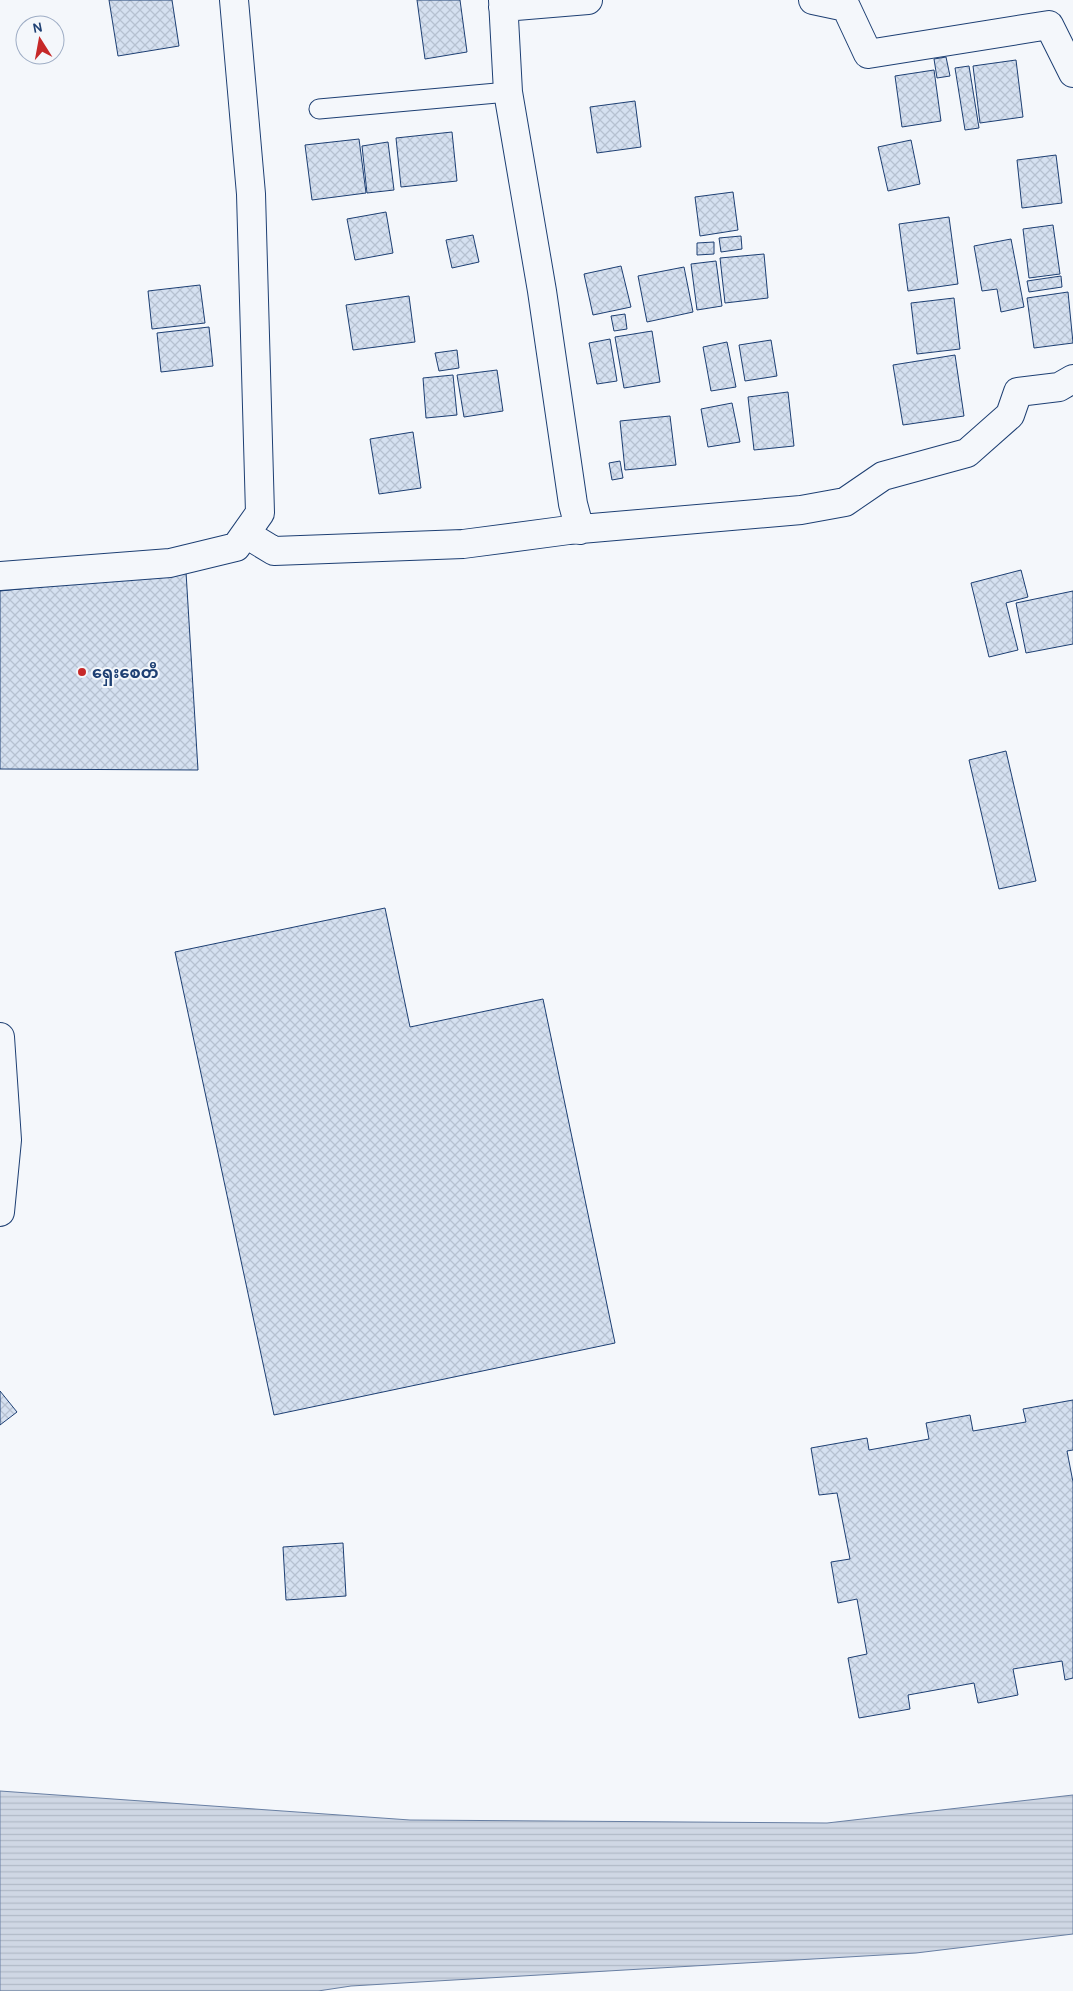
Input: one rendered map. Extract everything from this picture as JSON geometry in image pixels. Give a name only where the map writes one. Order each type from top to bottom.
[{"type":"street","points":[[0,576],[170,564],[236,547],[260,513],[251,194],[234,0]]},
{"type":"street","points":[[580,530],[573,504],[542,291],[508,92],[503,3],[588,0]]},
{"type":"street","points":[[813,0],[846,7],[868,54],[1049,25],[1073,73]]},
{"type":"street","points":[[246,534],[274,551],[463,544],[580,530],[801,510],[846,502],[883,476],[967,453],[1010,415],[1018,392],[1059,387],[1073,379]]},
{"type":"street","points":[[0,1037],[7,1140],[0,1212]]},
{"type":"lane","points":[[319,109],[508,92]]},
{"type":"shaded area","points":[[0,1791],[410,1820],[827,1823],[1073,1795],[1073,1934],[916,1953],[351,1986],[318,1991],[0,1991]]},
{"type":"building","points":[[109,0],[172,0],[179,46],[118,56]]},
{"type":"building","points":[[417,0],[460,0],[467,52],[425,59]]},
{"type":"building","points":[[946,57],[950,76],[937,78],[934,59]]},
{"type":"building","points":[[1016,60],[1023,117],[980,123],[973,66]]},
{"type":"building","points":[[969,66],[979,128],[965,130],[955,68]]},
{"type":"building","points":[[934,70],[941,121],[902,127],[895,76]]},
{"type":"building","points":[[635,101],[641,147],[597,153],[590,107]]},
{"type":"building","points":[[452,132],[457,181],[401,187],[396,138]]},
{"type":"building","points":[[359,139],[366,193],[312,200],[305,145]]},
{"type":"building","points":[[911,140],[920,184],[888,191],[878,147]]},
{"type":"building","points":[[388,142],[394,190],[367,193],[362,146]]},
{"type":"building","points":[[1056,155],[1062,203],[1022,208],[1017,160]]},
{"type":"building","points":[[733,192],[738,230],[700,236],[695,197]]},
{"type":"building","points":[[386,212],[393,253],[355,260],[347,219]]},
{"type":"building","points":[[949,217],[958,284],[908,291],[899,224]]},
{"type":"building","points":[[1053,225],[1060,274],[1029,278],[1023,229]]},
{"type":"building","points":[[473,235],[479,262],[452,268],[446,240]]},
{"type":"building","points":[[741,236],[742,249],[721,252],[719,238]]},
{"type":"building","points":[[1011,239],[1024,307],[1001,312],[997,289],[982,291],[974,246]]},
{"type":"building","points":[[714,242],[714,254],[697,255],[697,243]]},
{"type":"building","points":[[764,254],[768,298],[725,303],[720,258]]},
{"type":"building","points":[[716,261],[722,306],[697,310],[691,264]]},
{"type":"building","points":[[621,266],[631,307],[593,315],[584,274]]},
{"type":"building","points":[[684,267],[693,312],[647,322],[638,276]]},
{"type":"building","points":[[1061,276],[1062,287],[1029,292],[1027,281]]},
{"type":"building","points":[[200,285],[205,323],[152,329],[148,291]]},
{"type":"building","points":[[1068,292],[1073,343],[1034,348],[1027,298]]},
{"type":"building","points":[[409,296],[415,342],[353,350],[346,305]]},
{"type":"building","points":[[954,298],[960,349],[917,354],[911,303]]},
{"type":"building","points":[[625,314],[627,329],[614,331],[611,316]]},
{"type":"building","points":[[209,327],[213,366],[161,372],[157,333]]},
{"type":"building","points":[[652,331],[660,382],[624,388],[615,337]]},
{"type":"building","points":[[610,339],[617,381],[597,384],[589,343]]},
{"type":"building","points":[[771,340],[777,376],[745,381],[739,345]]},
{"type":"building","points":[[727,342],[736,387],[711,391],[703,347]]},
{"type":"building","points":[[457,350],[459,368],[439,371],[435,353]]},
{"type":"building","points":[[955,355],[964,416],[903,425],[893,365]]},
{"type":"building","points":[[497,370],[503,411],[464,417],[457,375]]},
{"type":"building","points":[[453,375],[457,415],[426,418],[423,378]]},
{"type":"building","points":[[788,392],[794,446],[754,450],[748,397]]},
{"type":"building","points":[[732,403],[740,442],[708,447],[701,409]]},
{"type":"building","points":[[670,416],[676,465],[625,470],[620,421]]},
{"type":"building","points":[[413,432],[421,488],[379,494],[370,439]]},
{"type":"building","points":[[620,461],[623,478],[612,480],[609,463]]},
{"type":"building","points":[[1021,570],[1028,597],[1006,603],[1018,650],[989,657],[971,583]]},
{"type":"building","points":[[186,572],[198,770],[0,769],[0,591]]},
{"type":"building","points":[[1073,591],[1073,644],[1026,653],[1016,603]]},
{"type":"building","points":[[1006,751],[1036,881],[999,889],[969,760]]},
{"type":"building","points":[[385,908],[410,1027],[543,999],[615,1343],[274,1415],[175,952]]},
{"type":"building","points":[[0,1391],[17,1412],[0,1425]]},
{"type":"building","points":[[1073,1400],[1073,1450],[1067,1451],[1073,1482],[1073,1678],[1065,1680],[1062,1661],[1013,1669],[1018,1695],[978,1703],[974,1683],[908,1695],[910,1709],[859,1718],[848,1658],[867,1654],[857,1599],[838,1603],[831,1562],[850,1559],[837,1493],[819,1495],[811,1448],[867,1438],[869,1450],[929,1439],[926,1423],[970,1415],[973,1431],[1026,1422],[1023,1409]]},
{"type":"building","points":[[343,1543],[346,1596],[286,1600],[283,1547]]},
{"type":"place","name":"ရှေးစေတီ","points":[[82,672]]}]
